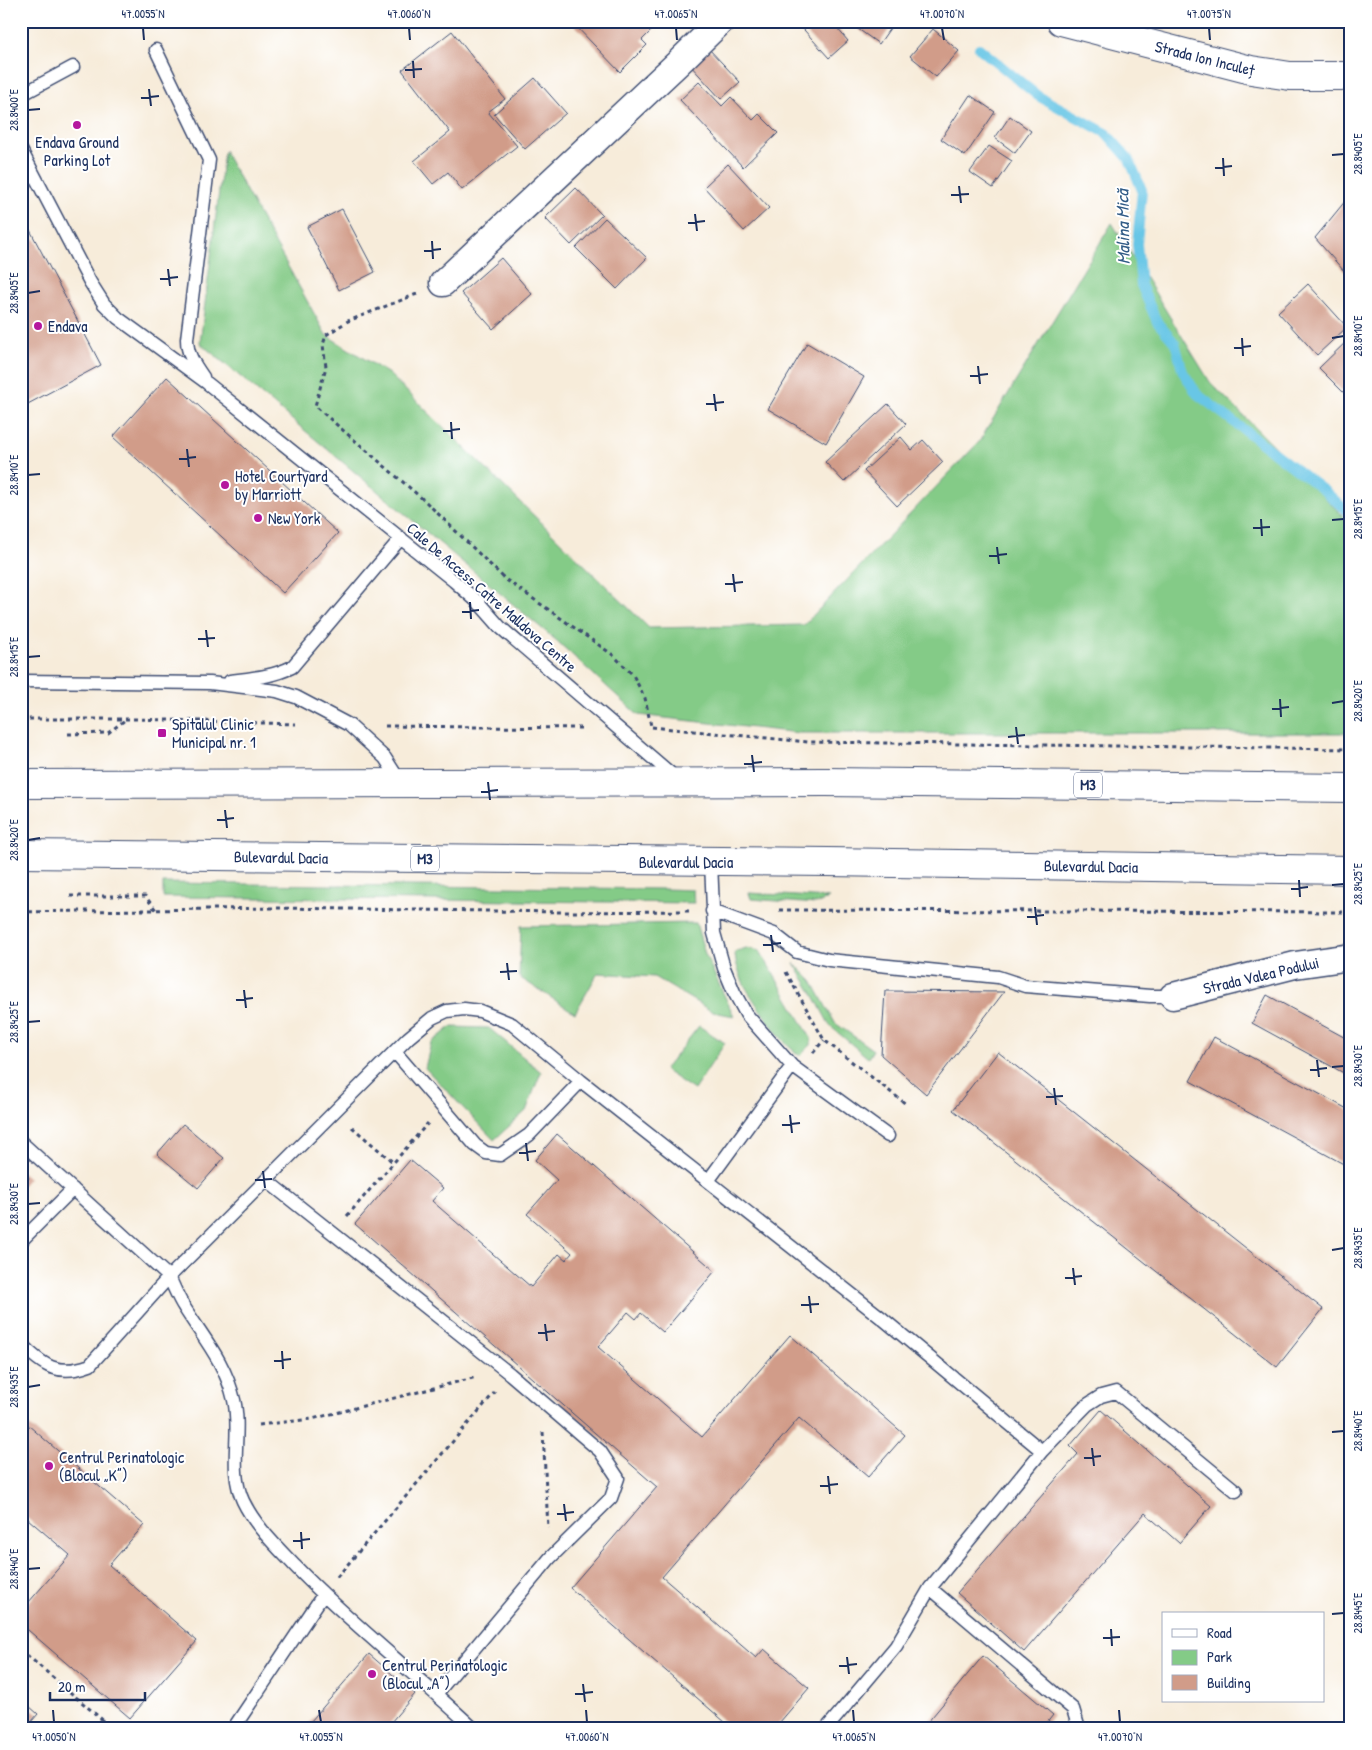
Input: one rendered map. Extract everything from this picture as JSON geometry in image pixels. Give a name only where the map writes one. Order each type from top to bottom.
[{"type":"main road","name":"Strada Ion Inculeț","points":[[1061,21],[1251,70],[1290,76],[1351,76]]},
{"type":"main road","name":"M3","points":[[21,784],[826,782],[1351,788]]},
{"type":"main road","name":"Bulevardul Dacia","points":[[21,854],[828,862],[1351,870]]},
{"type":"street","points":[[444,284],[678,64],[721,21]]},
{"type":"street","name":"Strada Valea Podului","points":[[1173,996],[1295,965],[1351,957]]},
{"type":"lane","points":[[156,50],[209,160],[187,338],[187,349],[191,360],[207,383]]},
{"type":"lane","points":[[21,95],[73,67]]},
{"type":"lane","points":[[21,150],[90,282],[104,304],[118,318],[207,383]]},
{"type":"lane","name":"Cale De Access Catre Malldova Centre","points":[[207,383],[454,581],[478,602],[500,627],[681,782]]},
{"type":"lane","points":[[210,683],[267,677],[292,667],[401,538]]},
{"type":"lane","points":[[24,680],[210,683],[277,691],[296,697],[349,725],[385,758],[401,782]]},
{"type":"lane","points":[[711,862],[714,933],[724,968],[746,1014],[792,1066],[888,1136]]},
{"type":"lane","points":[[712,911],[774,934],[797,952],[829,960],[998,977],[1026,986],[1150,996],[1173,996]]},
{"type":"lane","points":[[21,1344],[42,1364],[60,1370],[77,1370],[90,1365],[169,1277],[408,1038],[432,1018],[447,1011],[480,1010],[512,1024],[581,1081],[884,1319],[1042,1451]]},
{"type":"lane","points":[[395,1052],[475,1144],[486,1152],[500,1156],[529,1135],[581,1081]]},
{"type":"lane","points":[[708,1181],[792,1066]]},
{"type":"lane","points":[[21,1142],[169,1277],[182,1306],[214,1352],[226,1374],[235,1402],[235,1471],[242,1500],[255,1521],[278,1549],[323,1595],[436,1693],[474,1729]]},
{"type":"lane","points":[[266,1180],[510,1374],[600,1451],[618,1478],[611,1498],[550,1558],[436,1693]]},
{"type":"lane","points":[[21,1241],[73,1189]]},
{"type":"lane","points":[[826,1729],[896,1646],[930,1588],[1042,1451],[1087,1405],[1101,1396],[1116,1392],[1236,1491]]},
{"type":"lane","points":[[930,1588],[1073,1709],[1079,1729]]},
{"type":"lane","points":[[233,1729],[323,1595]]},
{"type":"path","points":[[444,284],[348,321],[326,335],[323,345],[326,366],[315,406],[426,502],[505,579],[613,655],[633,675],[645,698],[652,727]]},
{"type":"path","points":[[21,719],[126,719],[300,724]]},
{"type":"path","points":[[68,734],[108,733],[126,719]]},
{"type":"path","points":[[349,725],[652,727],[808,742],[1351,749]]},
{"type":"path","points":[[21,735],[26,735]]},
{"type":"path","points":[[70,896],[145,896],[156,910]]},
{"type":"path","points":[[21,897],[28,897]]},
{"type":"path","points":[[21,912],[274,908],[564,912],[712,911]]},
{"type":"path","points":[[827,910],[1351,912]]},
{"type":"path","points":[[774,934],[778,960],[824,1040],[906,1104]]},
{"type":"path","points":[[332,1233],[442,1108]]},
{"type":"path","points":[[335,1112],[394,1163]]},
{"type":"path","points":[[236,1428],[312,1419],[482,1375],[510,1374]]},
{"type":"path","points":[[323,1595],[510,1374]]},
{"type":"path","points":[[541,1402],[550,1558]]},
{"type":"path","points":[[21,1650],[113,1729]]},
{"type":"green space","points":[[224,151],[326,335],[389,374],[649,628],[804,625],[979,442],[1112,223],[1210,382],[1351,524],[1351,733],[799,733],[638,715],[557,641],[200,343]]},
{"type":"green space","points":[[163,883],[693,890],[694,903],[163,897]]},
{"type":"green space","points":[[749,893],[829,898],[816,904],[751,899]]},
{"type":"green space","points":[[696,923],[705,954],[734,1016],[713,1012],[654,977],[598,973],[575,1013],[519,977],[521,926]]},
{"type":"green space","points":[[746,948],[760,951],[811,1038],[811,1045],[801,1055],[795,1052],[779,1036],[745,986],[738,969],[735,952]]},
{"type":"green space","points":[[794,963],[812,981],[835,1023],[873,1050],[868,1058],[830,1026]]},
{"type":"green space","points":[[699,1026],[725,1043],[694,1090],[664,1070]]},
{"type":"green space","points":[[451,1027],[489,1028],[541,1072],[526,1111],[494,1140],[425,1068],[431,1043]]},
{"type":"building","points":[[571,21],[661,21],[642,40],[647,45],[620,72]]},
{"type":"building","points":[[796,21],[831,21],[848,41],[829,58]]},
{"type":"building","points":[[847,21],[895,21],[879,44]]},
{"type":"building","points":[[933,29],[959,51],[936,77],[910,56]]},
{"type":"building","points":[[452,31],[505,99],[488,112],[517,146],[462,190],[448,172],[433,184],[414,161],[450,132],[402,70]]},
{"type":"building","points":[[707,47],[740,82],[721,99],[689,64]]},
{"type":"building","points":[[535,78],[566,113],[525,149],[494,114]]},
{"type":"building","points":[[699,82],[722,106],[731,97],[753,120],[759,114],[778,133],[743,167],[680,100]]},
{"type":"building","points":[[970,95],[995,112],[965,156],[941,139]]},
{"type":"building","points":[[1010,116],[1031,131],[1015,153],[995,138]]},
{"type":"building","points":[[989,146],[1012,161],[993,188],[970,172]]},
{"type":"building","points":[[728,164],[769,208],[744,231],[704,187]]},
{"type":"building","points":[[576,188],[602,215],[571,245],[545,218]]},
{"type":"building","points":[[1351,194],[1351,279],[1315,238]]},
{"type":"building","points":[[342,209],[375,272],[339,290],[307,227]]},
{"type":"building","points":[[21,213],[101,365],[24,406],[21,401]]},
{"type":"building","points":[[605,218],[647,258],[617,289],[576,248]]},
{"type":"building","points":[[501,258],[532,294],[493,329],[461,293]]},
{"type":"building","points":[[1308,284],[1347,327],[1317,355],[1278,312]]},
{"type":"building","points":[[1351,337],[1351,400],[1319,368]]},
{"type":"building","points":[[807,343],[864,377],[826,443],[768,409]]},
{"type":"building","name":"Hotel Courtyard by Marriott","points":[[167,377],[338,533],[283,593],[113,437]]},
{"type":"building","points":[[888,404],[906,424],[844,482],[825,462]]},
{"type":"building","points":[[901,437],[912,450],[923,440],[943,462],[897,506],[864,471]]},
{"type":"building","points":[[885,991],[1004,992],[926,1094],[881,1055]]},
{"type":"building","points":[[1267,995],[1351,1041],[1351,1077],[1252,1023]]},
{"type":"building","points":[[1214,1037],[1351,1111],[1351,1168],[1190,1081]]},
{"type":"building","points":[[998,1052],[1323,1309],[1277,1367],[953,1110]]},
{"type":"building","points":[[183,1124],[224,1158],[198,1188],[157,1154]]},
{"type":"building","points":[[557,1134],[715,1271],[663,1332],[641,1313],[636,1319],[628,1312],[598,1347],[702,1437],[790,1335],[905,1435],[868,1477],[799,1418],[662,1577],[756,1658],[764,1649],[809,1688],[774,1729],[733,1729],[570,1588],[657,1487],[355,1224],[410,1160],[443,1188],[432,1201],[531,1287],[559,1254],[566,1260],[572,1253],[527,1214],[557,1180],[535,1160]]},
{"type":"building","points":[[21,1171],[29,1178],[21,1187]]},
{"type":"building","points":[[1101,1410],[1211,1506],[1179,1543],[1145,1513],[1024,1652],[957,1593],[1078,1454],[1070,1446]]},
{"type":"building","points":[[21,1419],[144,1525],[109,1565],[197,1641],[130,1718],[21,1624],[21,1611],[70,1555],[21,1513]]},
{"type":"building","name":"Centrul Perinatologic (Blocul „A”)","points":[[369,1654],[415,1694],[385,1729],[304,1729]]},
{"type":"building","points":[[983,1656],[1053,1715],[1042,1729],[922,1729]]},
{"type":"building","points":[[21,1699],[38,1714],[25,1729],[21,1729]]},
{"type":"waterway","name":"Malina Mică","points":[[979,48],[1038,96],[1106,133],[1129,159],[1142,190],[1137,244],[1141,285],[1157,322],[1175,343],[1183,372],[1197,394],[1327,493],[1351,515]]},
{"type":"place","name":"Endava Ground Parking Lot","points":[[77,125]]},
{"type":"place","name":"Endava","points":[[38,326]]},
{"type":"place","name":"Hotel Courtyard by Marriott","points":[[225,485]]},
{"type":"place","name":"New York","points":[[258,518]]},
{"type":"place","name":"Spitalul Clinic Municipal nr. 1","points":[[162,733]]},
{"type":"place","name":"Centrul Perinatologic (Blocul „K”)","points":[[49,1466]]},
{"type":"place","name":"Centrul Perinatologic (Blocul „A”)","points":[[372,1674]]}]
